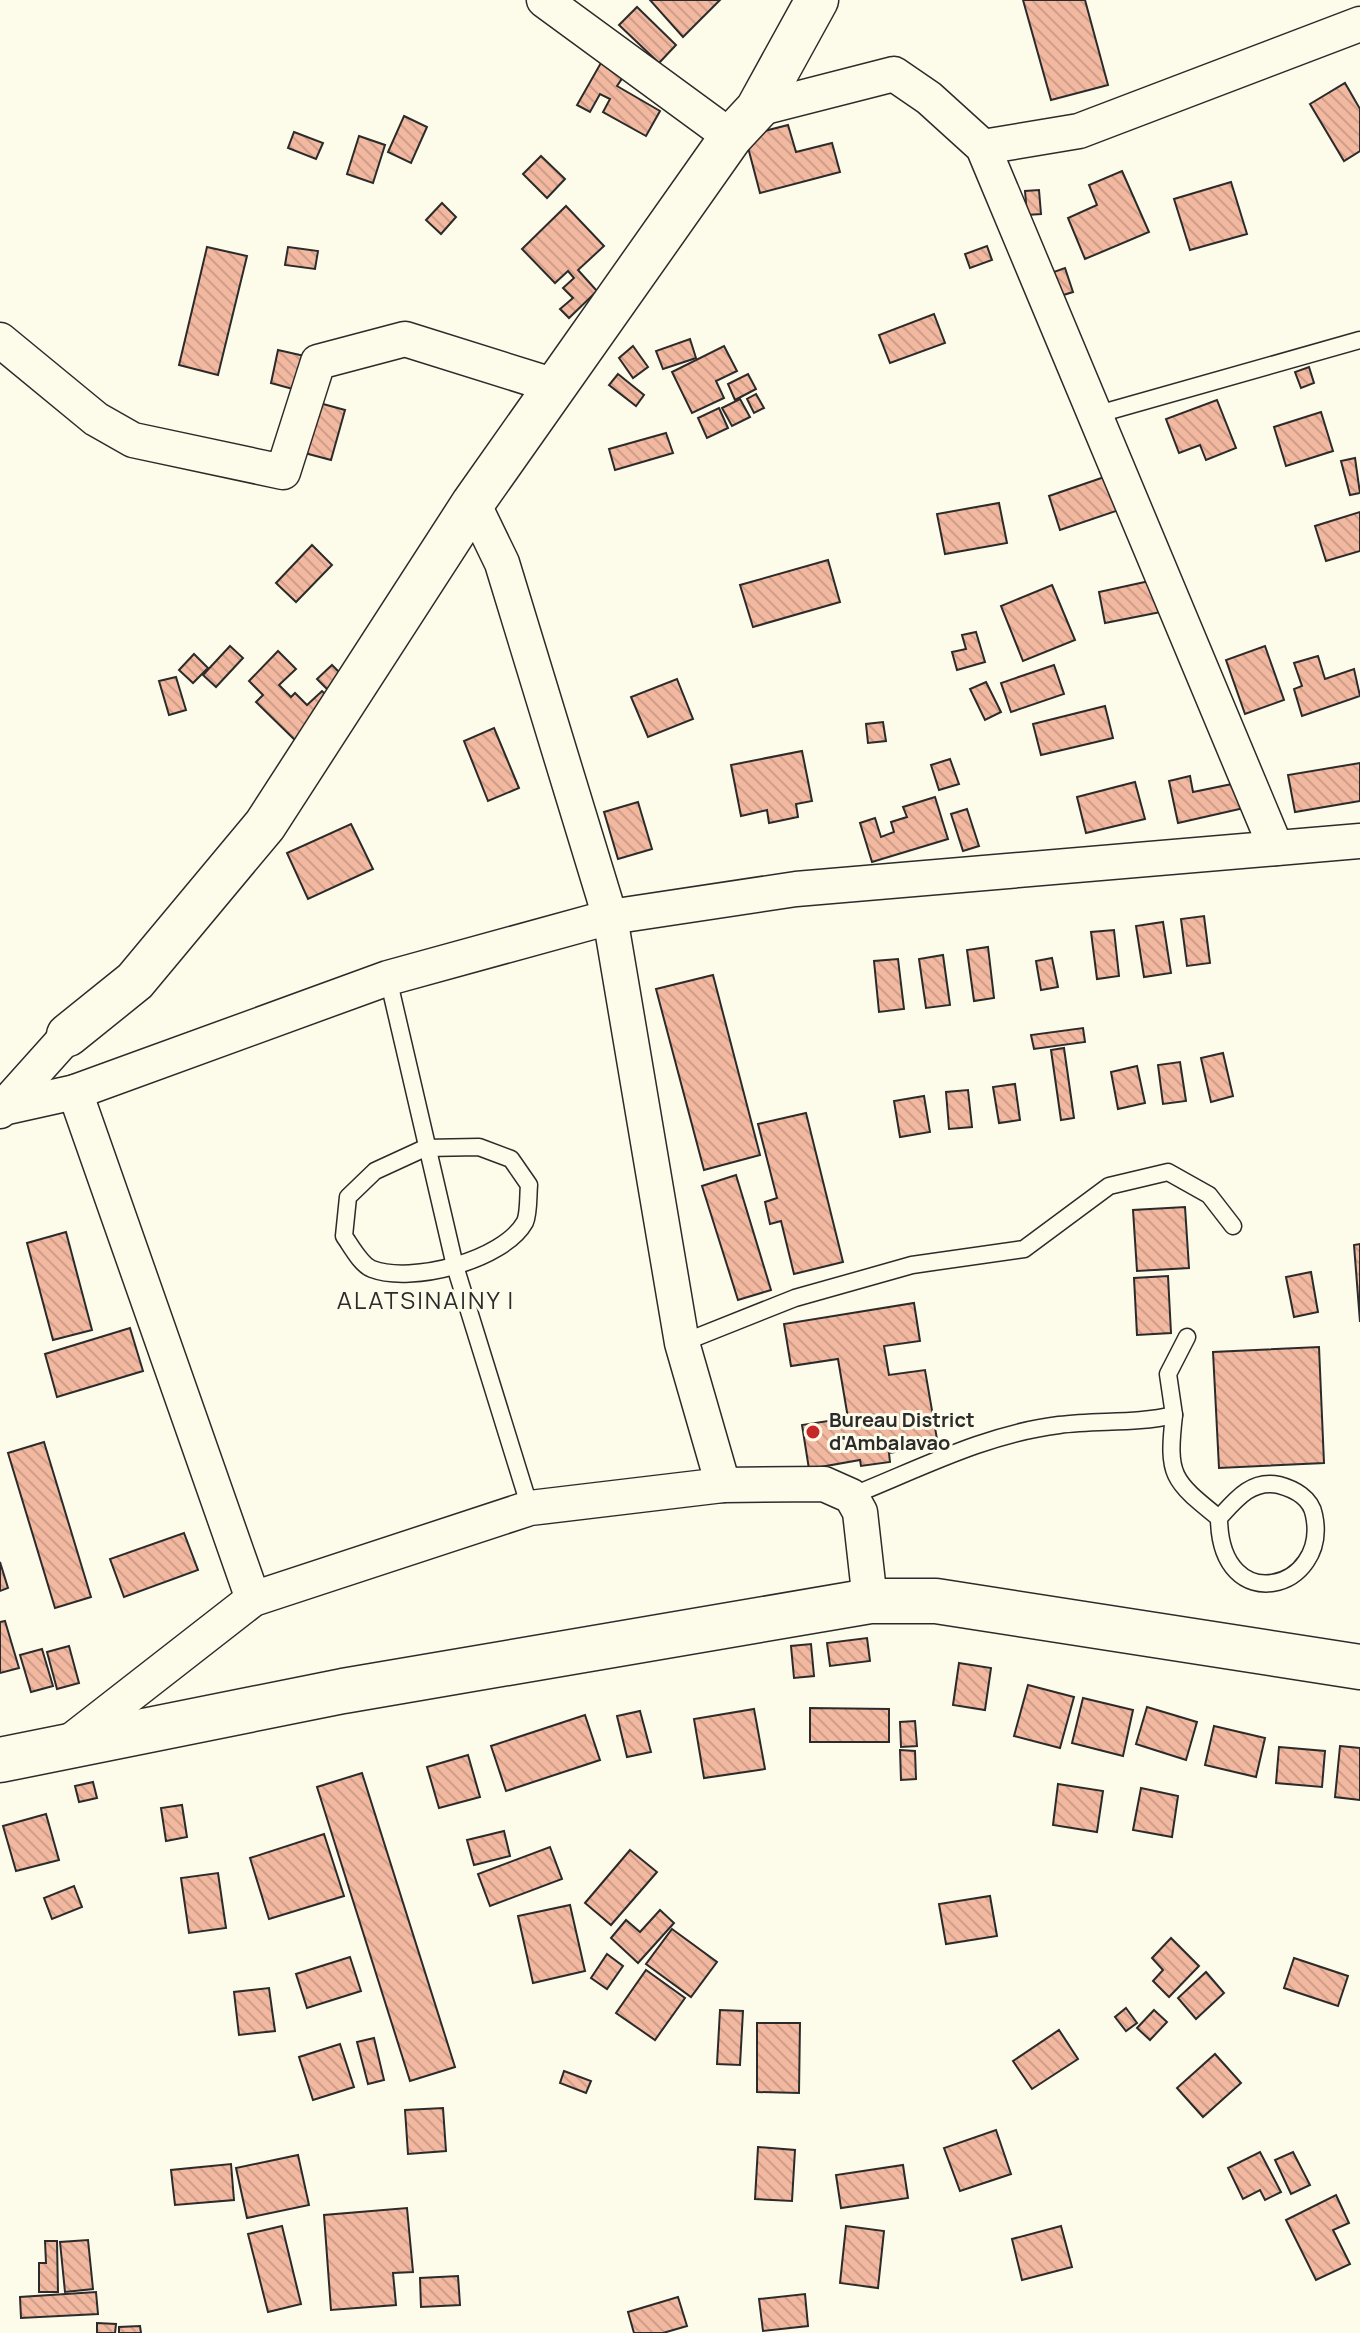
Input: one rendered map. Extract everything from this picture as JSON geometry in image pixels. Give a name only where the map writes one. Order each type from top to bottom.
[{"type":"main road","points":[[0,1760],[343,1691],[870,1601],[936,1601],[1360,1667]]},
{"type":"street","points":[[544,0],[744,123],[894,74],[929,98],[983,147],[1276,848]]},
{"type":"street","points":[[2,1110],[68,1035],[135,981],[265,825],[473,503],[744,123],[817,0]]},
{"type":"street","points":[[983,147],[1079,131],[1360,24]]},
{"type":"street","points":[[0,340],[96,419],[133,440],[283,472],[318,362],[405,339],[555,386]]},
{"type":"street","points":[[473,503],[502,563],[610,917],[682,1343],[723,1485]]},
{"type":"street","points":[[2,1110],[75,1092],[388,978],[610,917],[796,889],[1360,841]]},
{"type":"street","points":[[75,1092],[253,1599]]},
{"type":"street","points":[[63,1747],[253,1599],[530,1508],[723,1485],[824,1484],[851,1496],[860,1512],[870,1601]]},
{"type":"lane","points":[[1095,415],[1360,340]]},
{"type":"lane","points":[[388,978],[425,1148],[455,1266],[530,1508]]},
{"type":"lane","points":[[479,1147],[511,1159],[529,1185],[525,1221],[503,1245],[455,1266],[401,1276],[368,1268],[344,1236],[348,1197],[375,1171],[425,1148],[479,1147]]},
{"type":"lane","points":[[682,1343],[795,1298],[912,1265],[1024,1249],[1109,1186],[1168,1172],[1209,1195],[1233,1226]]},
{"type":"lane","points":[[1187,1337],[1168,1374],[1174,1415],[1170,1452],[1175,1480],[1219,1518],[1219,1545],[1232,1569],[1257,1584],[1286,1579],[1307,1563],[1318,1534],[1313,1509],[1294,1489],[1265,1482],[1241,1493],[1219,1518]]},
{"type":"lane","points":[[851,1496],[967,1446],[1058,1425],[1147,1421],[1174,1415]]},
{"type":"building","points":[[650,0],[720,0],[683,37]]},
{"type":"building","points":[[1023,0],[1085,0],[1108,85],[1051,100]]},
{"type":"building","points":[[637,7],[676,45],[659,63],[619,25]]},
{"type":"building","points":[[602,61],[625,74],[617,86],[660,111],[646,136],[603,112],[610,99],[600,94],[590,112],[577,105]]},
{"type":"building","points":[[1345,83],[1360,109],[1360,151],[1344,161],[1310,104]]},
{"type":"building","points":[[404,116],[427,127],[411,163],[388,152]]},
{"type":"building","points":[[788,125],[796,152],[832,143],[840,172],[760,193],[745,136]]},
{"type":"building","points":[[294,132],[323,143],[316,159],[288,148]]},
{"type":"building","points":[[359,136],[385,145],[373,183],[347,174]]},
{"type":"building","points":[[541,156],[565,179],[547,198],[523,174]]},
{"type":"building","points":[[1122,171],[1149,232],[1085,259],[1068,218],[1097,205],[1089,185]]},
{"type":"building","points":[[1231,182],[1247,234],[1190,250],[1174,199]]},
{"type":"building","points":[[1039,190],[1041,214],[1027,215],[1025,191]]},
{"type":"building","points":[[442,203],[456,217],[441,234],[426,220]]},
{"type":"building","points":[[566,206],[604,246],[578,270],[597,291],[569,318],[560,309],[573,298],[563,288],[574,278],[568,271],[555,283],[522,249]]},
{"type":"building","points":[[987,246],[992,260],[970,268],[965,254]]},
{"type":"building","points":[[207,247],[247,256],[218,375],[179,365]]},
{"type":"building","points":[[288,247],[318,251],[315,269],[285,265]]},
{"type":"building","points":[[1065,268],[1073,292],[1057,297],[1048,274]]},
{"type":"building","points":[[934,314],[945,343],[890,363],[879,335]]},
{"type":"building","points":[[690,339],[696,358],[663,369],[656,351]]},
{"type":"building","points":[[633,346],[648,367],[633,378],[619,358]]},
{"type":"building","points":[[724,346],[737,371],[716,381],[724,398],[692,413],[672,372]]},
{"type":"building","points":[[278,350],[309,357],[300,391],[271,383]]},
{"type":"building","points":[[1309,367],[1314,383],[1301,388],[1295,372]]},
{"type":"building","points":[[618,374],[644,395],[636,406],[609,385]]},
{"type":"building","points":[[748,374],[756,389],[735,400],[728,384]]},
{"type":"building","points":[[756,394],[764,408],[754,413],[747,399]]},
{"type":"building","points":[[740,399],[750,417],[732,426],[722,408]]},
{"type":"building","points":[[1217,400],[1236,448],[1206,460],[1200,445],[1179,453],[1166,419]]},
{"type":"building","points":[[312,401],[345,410],[331,460],[297,451]]},
{"type":"building","points":[[719,408],[728,428],[707,438],[698,418]]},
{"type":"building","points":[[1321,412],[1333,451],[1286,466],[1274,427]]},
{"type":"building","points":[[666,433],[673,453],[615,470],[609,449]]},
{"type":"building","points":[[1355,458],[1360,493],[1350,495],[1341,461]]},
{"type":"building","points":[[1113,474],[1125,508],[1060,530],[1049,496]]},
{"type":"building","points":[[999,503],[1007,543],[945,554],[937,514]]},
{"type":"building","points":[[1360,512],[1360,551],[1326,561],[1315,526]]},
{"type":"building","points":[[312,545],[332,565],[296,602],[276,583]]},
{"type":"building","points":[[828,560],[840,602],[753,627],[740,585]]},
{"type":"building","points":[[1154,580],[1161,612],[1105,623],[1099,592]]},
{"type":"building","points":[[1052,585],[1075,640],[1023,661],[1001,606]]},
{"type":"building","points":[[976,632],[985,662],[957,670],[952,652],[966,649],[962,635]]},
{"type":"building","points":[[230,646],[243,658],[216,687],[203,675]]},
{"type":"building","points":[[1265,646],[1284,700],[1245,714],[1226,660]]},
{"type":"building","points":[[278,651],[296,669],[279,685],[291,697],[295,693],[307,705],[322,691],[336,704],[298,743],[256,702],[263,695],[249,681]]},
{"type":"building","points":[[194,654],[208,668],[193,683],[179,670]]},
{"type":"building","points":[[1318,656],[1325,679],[1354,669],[1360,696],[1302,716],[1294,689],[1302,686],[1294,663]]},
{"type":"building","points":[[332,665],[342,675],[327,689],[317,679]]},
{"type":"building","points":[[1054,665],[1064,694],[1011,712],[1001,683]]},
{"type":"building","points":[[176,677],[186,710],[169,715],[159,681]]},
{"type":"building","points":[[677,679],[693,719],[648,737],[631,697]]},
{"type":"building","points":[[986,682],[1001,712],[985,720],[970,689]]},
{"type":"building","points":[[1105,706],[1113,738],[1041,755],[1033,724]]},
{"type":"building","points":[[883,722],[886,741],[868,743],[866,724]]},
{"type":"building","points":[[494,728],[519,788],[488,801],[464,741]]},
{"type":"building","points":[[802,751],[812,801],[796,804],[798,817],[769,823],[767,810],[741,816],[731,765]]},
{"type":"building","points":[[950,759],[959,784],[939,790],[931,765]]},
{"type":"building","points":[[1360,763],[1360,801],[1295,812],[1288,775]]},
{"type":"building","points":[[1190,776],[1193,792],[1237,783],[1244,808],[1178,823],[1169,781]]},
{"type":"building","points":[[1135,782],[1145,819],[1086,833],[1077,797]]},
{"type":"building","points":[[935,797],[948,839],[872,862],[860,823],[875,818],[881,837],[894,832],[891,822],[907,817],[903,807]]},
{"type":"building","points":[[638,802],[652,849],[618,859],[604,812]]},
{"type":"building","points":[[967,809],[979,846],[963,851],[951,814]]},
{"type":"building","points":[[351,824],[373,869],[308,899],[287,853]]},
{"type":"building","points":[[1204,916],[1210,963],[1187,966],[1181,919]]},
{"type":"building","points":[[1163,922],[1171,973],[1144,977],[1136,926]]},
{"type":"building","points":[[1114,930],[1119,976],[1097,979],[1091,932]]},
{"type":"building","points":[[988,947],[994,998],[974,1001],[967,950]]},
{"type":"building","points":[[943,955],[950,1005],[926,1008],[919,959]]},
{"type":"building","points":[[1052,958],[1058,987],[1041,990],[1036,961]]},
{"type":"building","points":[[898,959],[904,1009],[879,1012],[874,961]]},
{"type":"building","points":[[713,975],[760,1155],[704,1170],[656,989]]},
{"type":"building","points":[[1083,1028],[1085,1042],[1034,1049],[1031,1035]]},
{"type":"building","points":[[1064,1048],[1074,1118],[1061,1120],[1051,1050]]},
{"type":"building","points":[[1223,1053],[1233,1096],[1211,1102],[1201,1058]]},
{"type":"building","points":[[1180,1062],[1186,1101],[1163,1104],[1158,1065]]},
{"type":"building","points":[[1137,1066],[1145,1103],[1118,1109],[1111,1072]]},
{"type":"building","points":[[1015,1084],[1020,1120],[999,1123],[993,1087]]},
{"type":"building","points":[[968,1090],[972,1127],[949,1129],[946,1092]]},
{"type":"building","points":[[924,1096],[930,1132],[900,1137],[894,1101]]},
{"type":"building","points":[[806,1113],[843,1262],[794,1274],[781,1221],[770,1224],[765,1202],[777,1198],[758,1124]]},
{"type":"building","points":[[736,1175],[771,1290],[738,1300],[702,1186]]},
{"type":"building","points":[[1185,1207],[1189,1268],[1137,1271],[1133,1210]]},
{"type":"building","points":[[66,1232],[92,1330],[53,1340],[27,1243]]},
{"type":"building","points":[[1360,1244],[1360,1322],[1354,1245]]},
{"type":"building","points":[[1311,1272],[1318,1312],[1294,1317],[1286,1277]]},
{"type":"building","points":[[1168,1276],[1171,1333],[1137,1335],[1134,1278]]},
{"type":"building","points":[[914,1303],[920,1341],[884,1346],[889,1375],[925,1370],[938,1445],[889,1453],[890,1462],[861,1466],[860,1460],[809,1469],[802,1425],[848,1418],[838,1359],[791,1366],[784,1324]]},
{"type":"building","points":[[130,1328],[143,1371],[57,1397],[45,1354]]},
{"type":"building","points":[[1319,1347],[1324,1463],[1219,1468],[1213,1352]]},
{"type":"building","points":[[44,1442],[91,1597],[55,1608],[8,1453]]},
{"type":"building","points":[[184,1533],[198,1570],[124,1597],[110,1559]]},
{"type":"building","points":[[0,1562],[8,1588],[0,1591]]},
{"type":"building","points":[[5,1621],[19,1668],[0,1673],[0,1622]]},
{"type":"building","points":[[867,1638],[870,1661],[830,1666],[827,1643]]},
{"type":"building","points":[[811,1644],[814,1676],[794,1678],[791,1646]]},
{"type":"building","points":[[69,1646],[79,1683],[57,1689],[47,1652]]},
{"type":"building","points":[[42,1649],[53,1686],[31,1692],[20,1655]]},
{"type":"building","points":[[959,1663],[991,1668],[985,1710],[953,1705]]},
{"type":"building","points":[[1028,1685],[1074,1697],[1060,1748],[1014,1736]]},
{"type":"building","points":[[1083,1698],[1133,1710],[1123,1756],[1072,1743]]},
{"type":"building","points":[[1147,1707],[1197,1722],[1186,1760],[1136,1744]]},
{"type":"building","points":[[810,1708],[889,1709],[889,1742],[810,1742]]},
{"type":"building","points":[[754,1709],[765,1769],[704,1778],[694,1719]]},
{"type":"building","points":[[640,1711],[651,1752],[627,1757],[617,1716]]},
{"type":"building","points":[[585,1715],[600,1760],[506,1791],[491,1746]]},
{"type":"building","points":[[915,1721],[917,1746],[901,1747],[900,1722]]},
{"type":"building","points":[[1214,1726],[1265,1738],[1256,1777],[1205,1765]]},
{"type":"building","points":[[1340,1746],[1360,1748],[1360,1800],[1335,1797]]},
{"type":"building","points":[[1279,1747],[1325,1751],[1322,1787],[1276,1783]]},
{"type":"building","points":[[900,1750],[915,1751],[916,1779],[901,1780]]},
{"type":"building","points":[[468,1755],[480,1797],[439,1808],[427,1767]]},
{"type":"building","points":[[362,1773],[455,2067],[410,2081],[317,1787]]},
{"type":"building","points":[[93,1782],[97,1798],[79,1802],[75,1786]]},
{"type":"building","points":[[1058,1784],[1103,1791],[1097,1832],[1053,1825]]},
{"type":"building","points":[[1141,1788],[1178,1796],[1172,1837],[1133,1830]]},
{"type":"building","points":[[182,1805],[187,1837],[166,1841],[161,1808]]},
{"type":"building","points":[[46,1814],[59,1860],[16,1871],[3,1826]]},
{"type":"building","points":[[504,1831],[510,1856],[474,1865],[467,1840]]},
{"type":"building","points":[[324,1834],[344,1896],[269,1919],[250,1858]]},
{"type":"building","points":[[550,1847],[562,1879],[490,1906],[478,1874]]},
{"type":"building","points":[[630,1850],[657,1872],[611,1925],[585,1903]]},
{"type":"building","points":[[218,1873],[226,1928],[189,1933],[181,1878]]},
{"type":"building","points":[[74,1886],[82,1907],[52,1919],[44,1898]]},
{"type":"building","points":[[990,1896],[997,1936],[946,1944],[939,1904]]},
{"type":"building","points":[[570,1905],[585,1971],[533,1983],[518,1916]]},
{"type":"building","points":[[660,1910],[674,1923],[638,1963],[611,1938],[626,1920],[640,1932]]},
{"type":"building","points":[[672,1929],[717,1962],[691,1997],[646,1964]]},
{"type":"building","points":[[1171,1938],[1199,1966],[1169,1997],[1153,1981],[1163,1970],[1152,1958]]},
{"type":"building","points":[[607,1954],[623,1966],[607,1989],[591,1978]]},
{"type":"building","points":[[350,1957],[361,1991],[307,2008],[296,1974]]},
{"type":"building","points":[[1294,1958],[1348,1976],[1338,2006],[1284,1988]]},
{"type":"building","points":[[646,1970],[685,1998],[655,2040],[616,2013]]},
{"type":"building","points":[[1206,1972],[1224,1993],[1196,2019],[1178,1998]]},
{"type":"building","points":[[269,1988],[275,2031],[239,2035],[234,1992]]},
{"type":"building","points":[[1126,2008],[1137,2023],[1126,2031],[1115,2017]]},
{"type":"building","points":[[720,2010],[743,2011],[740,2065],[717,2064]]},
{"type":"building","points":[[1154,2010],[1167,2022],[1150,2040],[1137,2028]]},
{"type":"building","points":[[757,2023],[800,2023],[799,2093],[757,2092]]},
{"type":"building","points":[[1059,2030],[1078,2059],[1032,2089],[1013,2061]]},
{"type":"building","points":[[374,2038],[384,2080],[368,2084],[357,2042]]},
{"type":"building","points":[[340,2044],[354,2087],[313,2100],[299,2057]]},
{"type":"building","points":[[1215,2054],[1241,2083],[1203,2117],[1177,2088]]},
{"type":"building","points":[[564,2071],[591,2081],[586,2093],[560,2083]]},
{"type":"building","points":[[443,2108],[446,2151],[408,2154],[405,2110]]},
{"type":"building","points":[[996,2130],[1011,2174],[960,2191],[944,2148]]},
{"type":"building","points":[[758,2147],[795,2150],[792,2201],[755,2199]]},
{"type":"building","points":[[1260,2152],[1281,2192],[1265,2200],[1260,2190],[1243,2199],[1228,2168]]},
{"type":"building","points":[[1293,2152],[1310,2185],[1291,2194],[1275,2160]]},
{"type":"building","points":[[298,2155],[309,2205],[247,2218],[236,2168]]},
{"type":"building","points":[[231,2164],[234,2200],[175,2205],[171,2170]]},
{"type":"building","points":[[903,2165],[908,2198],[841,2208],[836,2175]]},
{"type":"building","points":[[1336,2195],[1349,2223],[1333,2230],[1350,2264],[1316,2280],[1286,2220]]},
{"type":"building","points":[[407,2208],[413,2272],[393,2273],[396,2305],[331,2310],[324,2215]]},
{"type":"building","points":[[282,2226],[301,2304],[268,2312],[248,2234]]},
{"type":"building","points":[[846,2226],[884,2231],[878,2288],[840,2283]]},
{"type":"building","points":[[1061,2226],[1072,2267],[1022,2280],[1012,2239]]},
{"type":"building","points":[[88,2240],[93,2289],[65,2292],[60,2242]]},
{"type":"building","points":[[45,2241],[57,2241],[58,2292],[39,2292],[39,2263],[46,2263]]},
{"type":"building","points":[[458,2276],[460,2305],[421,2307],[420,2278]]},
{"type":"building","points":[[96,2292],[98,2314],[21,2318],[20,2297]]},
{"type":"building","points":[[805,2294],[808,2326],[763,2331],[759,2299]]},
{"type":"building","points":[[678,2297],[687,2326],[663,2333],[634,2333],[628,2312]]},
{"type":"building","points":[[97,2323],[116,2324],[115,2333],[97,2333]]},
{"type":"building","points":[[140,2326],[141,2333],[119,2333],[119,2327]]},
{"type":"place","name":"Bureau District d'Ambalavao","points":[[813,1432]]},
{"type":"district","name":"ALATSINAINY I","points":[[426,1301]]}]
